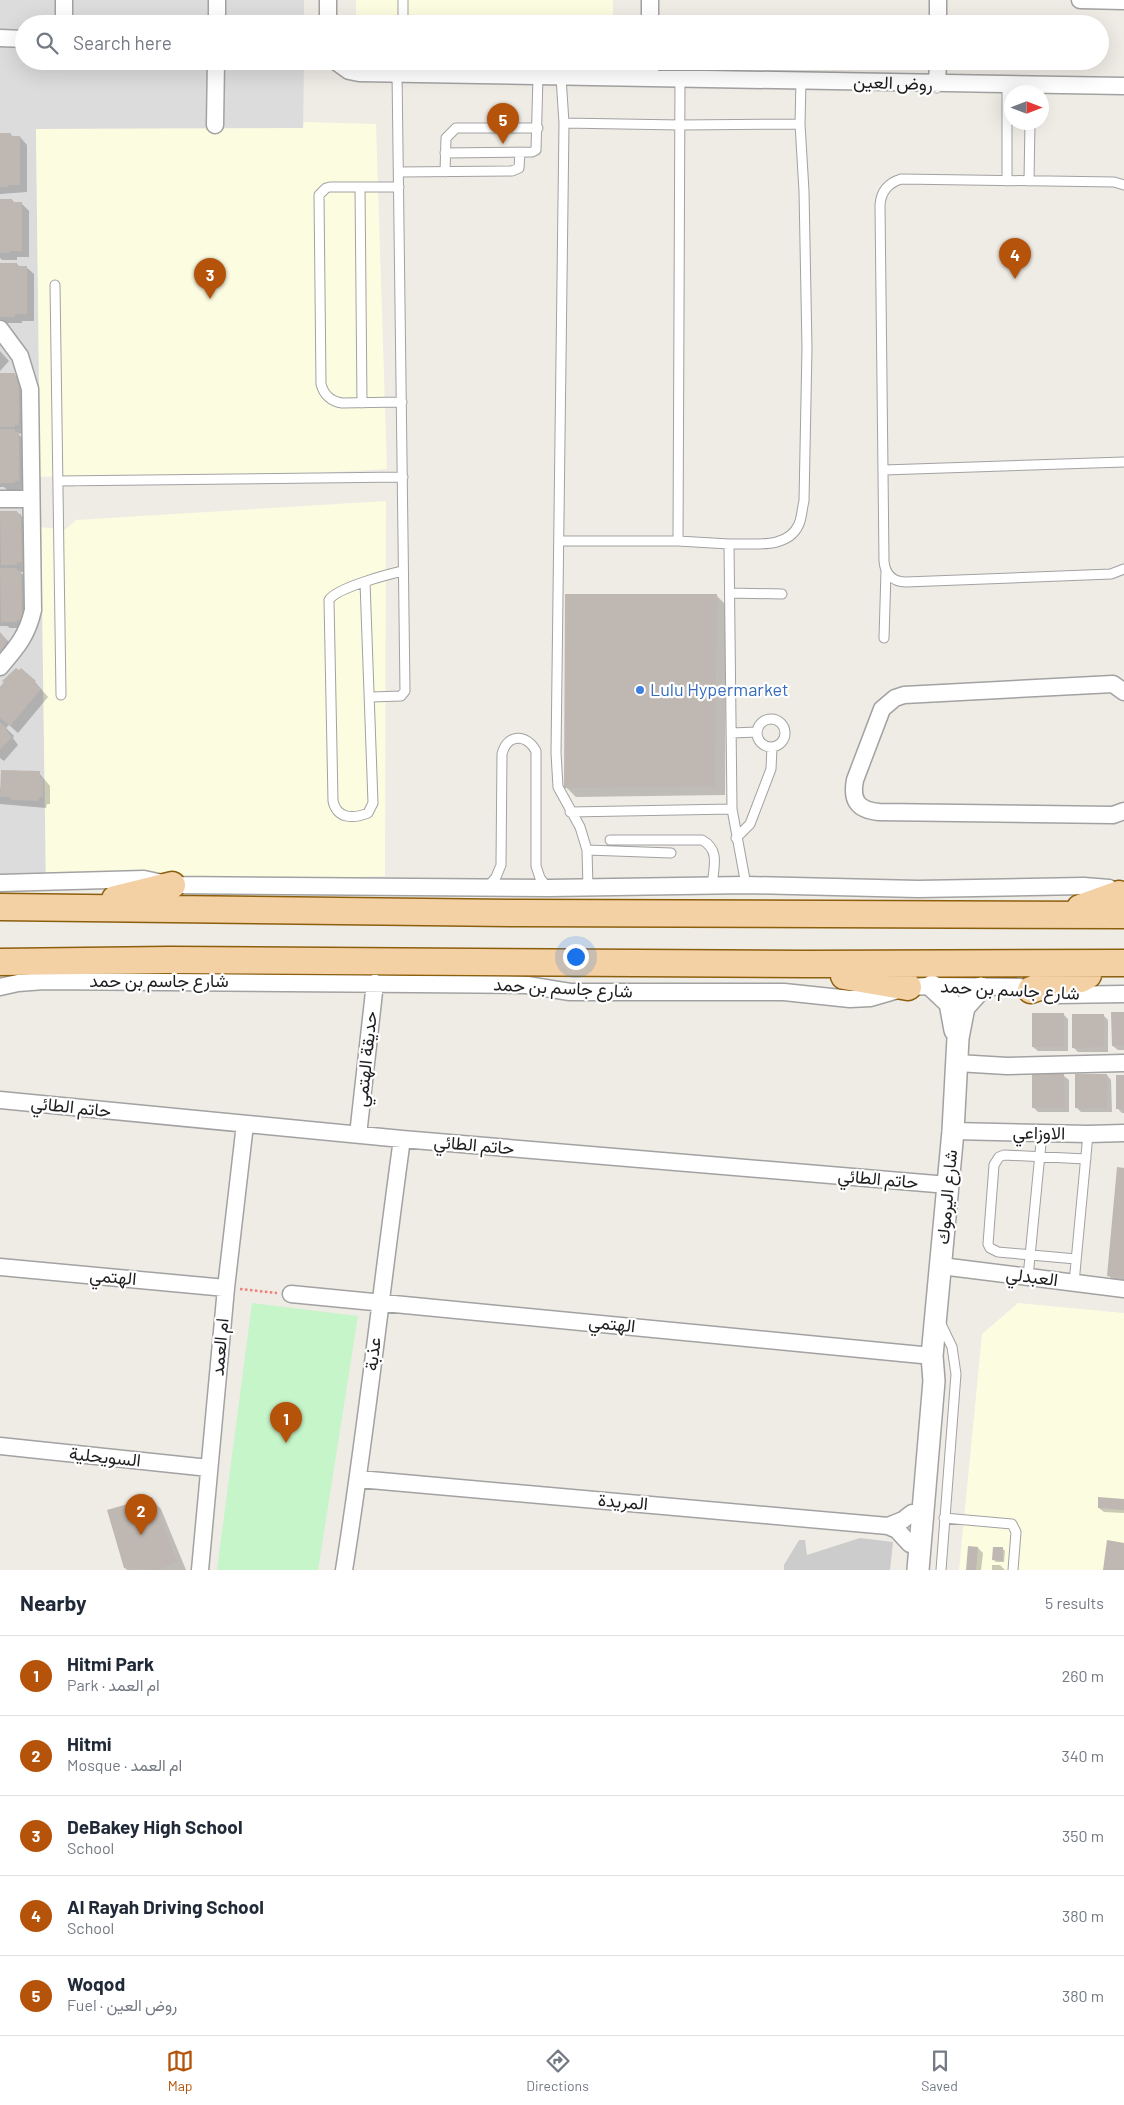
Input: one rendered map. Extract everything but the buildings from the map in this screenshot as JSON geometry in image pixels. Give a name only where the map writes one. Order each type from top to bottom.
[{"type":"main road","points":[[55,908],[116,898],[172,885]]},
{"type":"main road","points":[[0,907],[526,913],[1063,915],[1122,900]]},
{"type":"main road","name":"شارع جاسم بن حمد","points":[[0,962],[178,960],[806,964],[1112,963]]},
{"type":"main road","points":[[1031,990],[1050,983],[1085,977],[1112,963]]},
{"type":"main road","points":[[806,964],[823,972],[920,987]]},
{"type":"street","points":[[64,0],[64,15]]},
{"type":"street","points":[[217,0],[217,15]]},
{"type":"street","points":[[328,0],[328,15]]},
{"type":"street","points":[[650,0],[650,15]]},
{"type":"street","points":[[938,0],[938,15]]},
{"type":"street","points":[[1080,0],[1124,1]]},
{"type":"street","points":[[0,38],[15,39]]},
{"type":"street","points":[[215,125],[216,70]]},
{"type":"street","name":"روض العين","points":[[348,70],[538,76],[1007,85]]},
{"type":"street","points":[[650,70],[650,78]]},
{"type":"street","points":[[937,84],[938,70]]},
{"type":"street","name":"روض العين","points":[[1049,88],[1124,86]]},
{"type":"street","points":[[0,329],[20,356],[30,389],[33,610],[29,628],[0,667]]},
{"type":"street","points":[[0,499],[31,499]]},
{"type":"street","points":[[1124,692],[1113,684],[904,695],[895,698],[882,710],[855,780],[853,792],[857,804],[867,811],[879,812],[1114,815],[1124,811]]},
{"type":"street","points":[[0,883],[144,879],[172,885],[549,888],[746,885],[918,889],[1084,886],[1109,888],[1122,900]]},
{"type":"street","name":"شارع جاسم بن حمد","points":[[0,988],[18,983],[44,980],[527,985],[570,992],[784,992],[845,999],[881,996],[920,987],[1020,988],[1057,995],[1124,994]]},
{"type":"street","name":"حديقة الهتمي","points":[[358,1135],[375,983]]},
{"type":"street","points":[[920,987],[950,1004],[958,1038]]},
{"type":"street","points":[[958,1038],[964,1007],[981,988]]},
{"type":"street","name":"شارع اليرموك","points":[[907,1570],[924,1389],[932,1356],[941,1266],[953,1132],[958,1038]]},
{"type":"street","points":[[956,1063],[1007,1066],[1124,1063]]},
{"type":"street","name":"حاتم الطائي","points":[[0,1100],[402,1139],[948,1186]]},
{"type":"street","name":"ام العمد","points":[[200,1570],[226,1288],[245,1124]]},
{"type":"street","name":"الاوزاعي","points":[[953,1132],[1124,1133]]},
{"type":"street","name":"عذبة","points":[[344,1570],[359,1479],[379,1302],[402,1139]]},
{"type":"street","name":"العبدلي","points":[[941,1266],[1124,1289]]},
{"type":"street","name":"الهتمي","points":[[0,1267],[226,1288]]},
{"type":"street","name":"الهتمي","points":[[291,1294],[932,1356]]},
{"type":"street","name":"شارع اليرموك","points":[[918,1570],[934,1381],[932,1356]]},
{"type":"street","name":"السويحلية","points":[[0,1446],[209,1468]]},
{"type":"street","name":"المريدة","points":[[359,1479],[888,1526]]},
{"type":"street","points":[[888,1526],[904,1520],[912,1513]]},
{"type":"street","points":[[888,1526],[897,1530],[910,1544]]},
{"type":"lane","points":[[403,0],[403,15]]},
{"type":"lane","points":[[371,697],[401,696],[405,691],[399,172],[396,72]]},
{"type":"lane","points":[[445,153],[536,150],[538,76]]},
{"type":"lane","points":[[561,76],[564,123],[556,753],[558,787],[570,812],[580,827],[587,850],[588,888]]},
{"type":"lane","points":[[678,541],[680,78]]},
{"type":"lane","points":[[559,541],[779,543],[792,536],[800,522],[804,501],[807,348],[804,191],[800,124],[801,80]]},
{"type":"lane","points":[[564,123],[680,125],[800,124]]},
{"type":"lane","points":[[445,172],[446,138],[456,128],[538,128]]},
{"type":"lane","points":[[1007,130],[1007,180]]},
{"type":"lane","points":[[1029,181],[1030,130]]},
{"type":"lane","points":[[399,172],[515,171],[519,168],[520,152]]},
{"type":"lane","points":[[884,638],[886,571],[884,561],[880,205],[882,193],[890,183],[901,179],[1114,182],[1124,185]]},
{"type":"lane","points":[[360,187],[362,403]]},
{"type":"lane","points":[[399,187],[326,188],[319,195],[318,199],[321,384],[323,391],[334,402],[402,402]]},
{"type":"lane","points":[[55,285],[60,695]]},
{"type":"lane","points":[[884,470],[1124,462]]},
{"type":"lane","points":[[58,481],[403,477]]},
{"type":"lane","points":[[729,544],[732,809],[746,885]]},
{"type":"lane","points":[[886,571],[897,581],[906,582],[1111,574],[1124,569]]},
{"type":"lane","points":[[365,582],[371,697],[373,803],[368,813],[362,815],[342,815],[337,813],[332,801],[329,603],[334,594],[365,582],[381,576],[403,571]]},
{"type":"lane","points":[[730,593],[782,594]]},
{"type":"lane","points":[[774,719],[781,724],[785,736],[780,744],[772,747],[763,744],[757,732],[758,727],[765,721],[774,719]]},
{"type":"lane","points":[[731,733],[757,732]]},
{"type":"lane","points":[[488,887],[496,878],[501,865],[505,745],[512,739],[523,738],[531,742],[536,750],[536,866],[540,878],[549,888]]},
{"type":"lane","points":[[736,838],[750,824],[770,769],[772,747]]},
{"type":"lane","points":[[570,812],[732,809]]},
{"type":"lane","points":[[610,840],[702,840],[709,844],[714,851],[712,887]]},
{"type":"lane","points":[[587,850],[671,853]]},
{"type":"lane","points":[[1028,1277],[1042,1133]]},
{"type":"lane","points":[[1074,1283],[1088,1134]]},
{"type":"lane","points":[[1076,1259],[993,1251],[990,1248],[988,1244],[994,1165],[1004,1155],[1086,1159]]},
{"type":"lane","points":[[936,1315],[952,1347],[956,1374],[941,1570]]},
{"type":"lane","points":[[944,1518],[1012,1524],[1016,1532],[1013,1570]]},
{"type":"path","points":[[226,1288],[291,1294]]},
{"type":"shaded area","points":[[0,0],[304,0],[304,15],[15,15],[15,70],[304,70],[303,128],[36,129],[46,888],[0,888]]},
{"type":"shaded area","points":[[356,0],[613,0],[613,15],[356,15]]},
{"type":"shaded area","points":[[304,122],[376,124],[387,469],[75,487],[64,476],[40,477],[36,129],[303,128]]},
{"type":"shaded area","points":[[386,501],[385,876],[46,888],[41,527],[65,530],[76,520]]},
{"type":"shaded area","points":[[1018,1303],[1124,1313],[1124,1570],[959,1570],[982,1334]]},
{"type":"shaded area","points":[[860,1538],[893,1542],[890,1570],[784,1570],[784,1565],[799,1540],[805,1540],[807,1555]]},
{"type":"green space","points":[[252,1303],[358,1316],[318,1570],[217,1570]]},
{"type":"place","name":"Woqod","points":[[503,144]]},
{"type":"place","name":"Al Rayah Driving School","points":[[1015,279]]},
{"type":"place","name":"DeBakey High School","points":[[210,299]]},
{"type":"place","name":"Lulu Hypermarket","points":[[640,690]]},
{"type":"place","name":"Hitmi Park","points":[[286,1443]]},
{"type":"place","name":"Hitmi","points":[[141,1535]]}]
